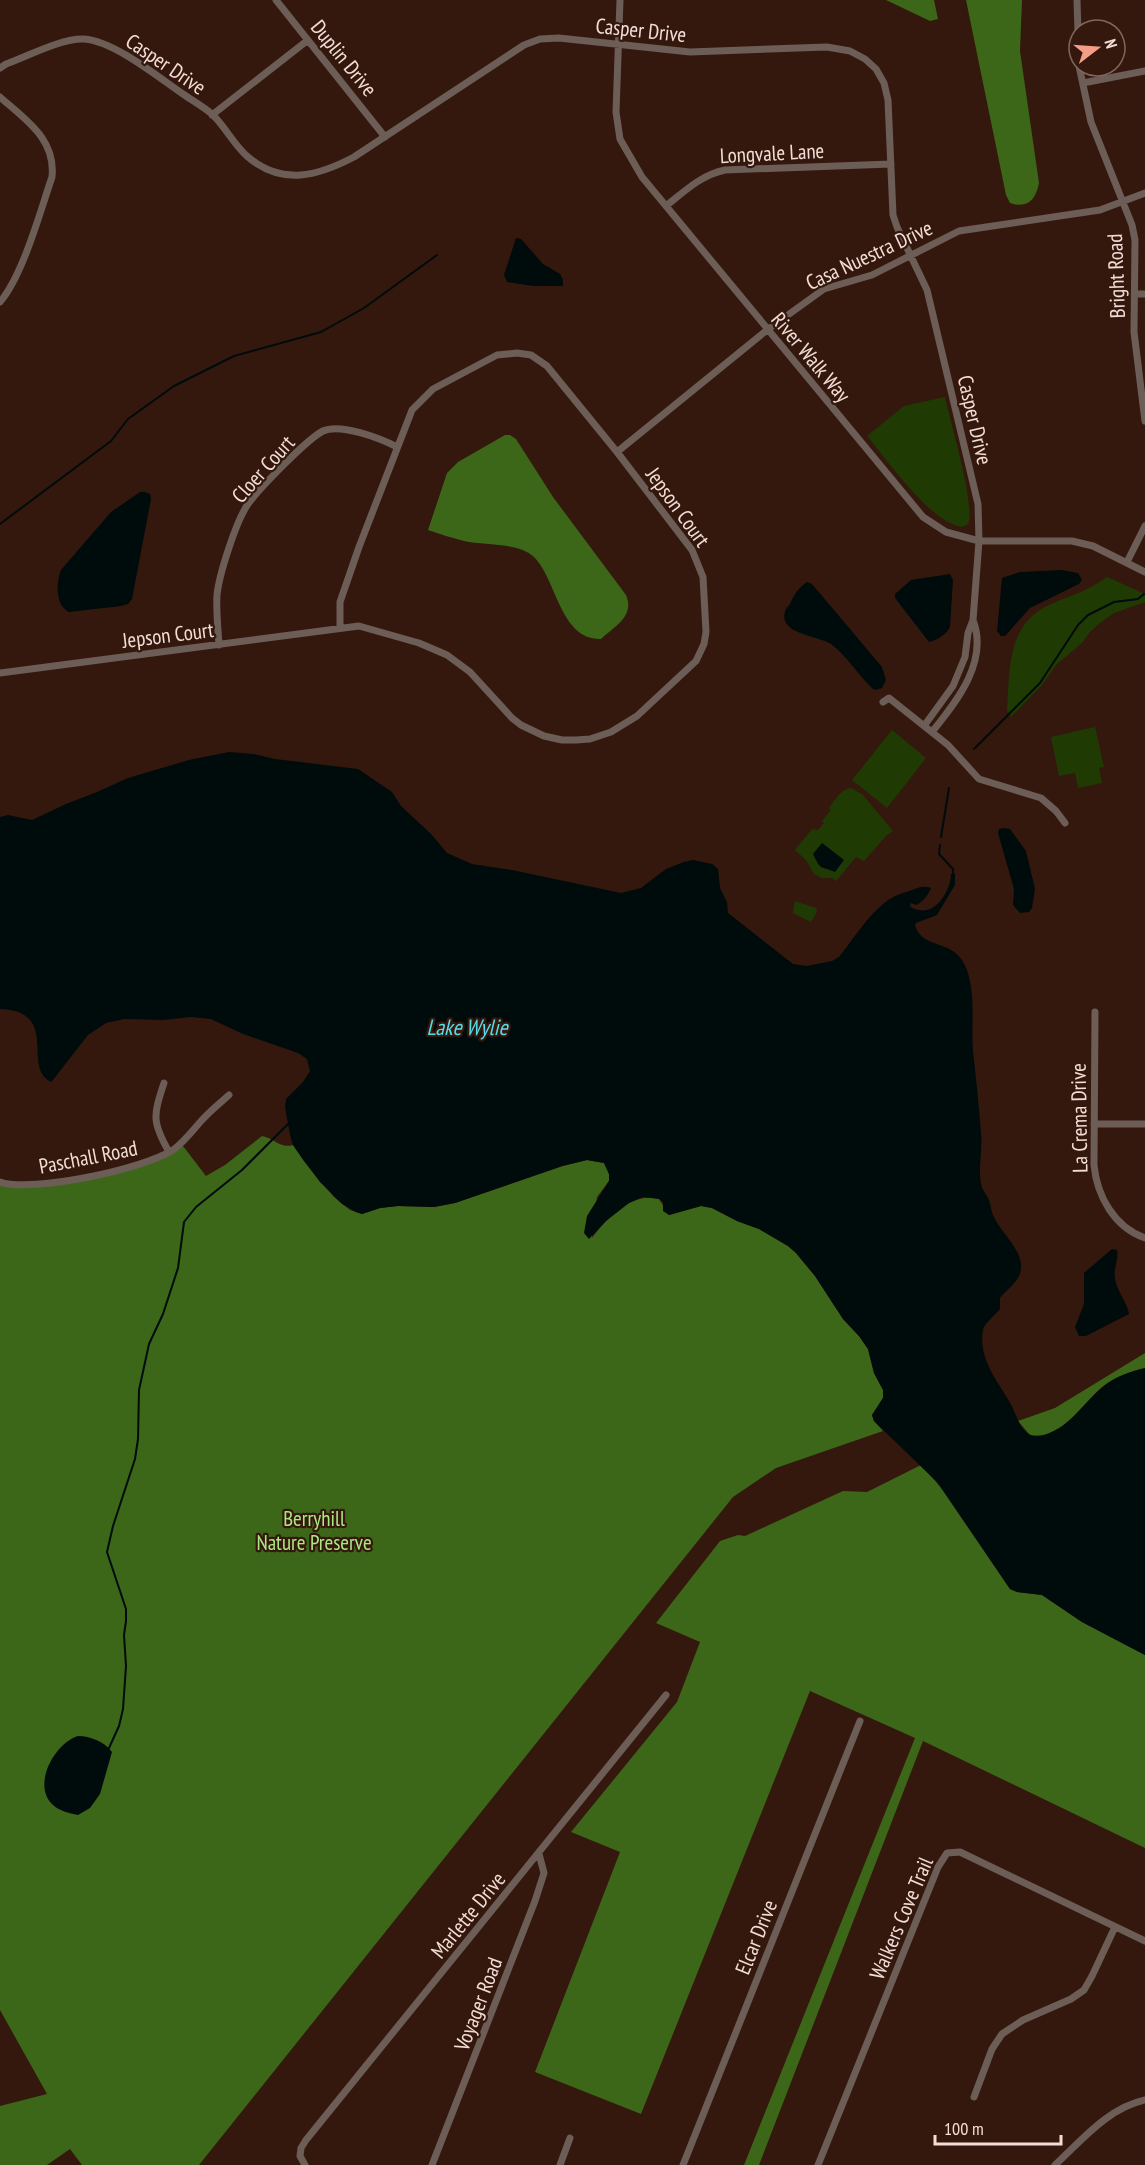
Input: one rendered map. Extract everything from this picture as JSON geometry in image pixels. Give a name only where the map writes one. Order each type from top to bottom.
[{"type":"street","name":"Duplin Drive","points":[[276,0],[385,137]]},
{"type":"street","name":"River Walk Way","points":[[620,0],[616,112],[620,139],[642,177],[923,517],[946,532],[979,541],[1072,541],[1094,546],[1145,572]]},
{"type":"street","name":"Bright Road","points":[[1077,0],[1078,18]]},
{"type":"street","name":"Casper Drive","points":[[0,68],[72,40],[84,39],[99,42],[112,47],[212,115],[248,157],[274,173],[303,176],[333,168],[385,137],[524,45],[540,39],[559,38],[690,52],[827,47],[850,51],[866,59],[876,69],[884,83],[888,100],[893,215],[927,290],[978,504],[979,541],[973,620]]},
{"type":"street","points":[[212,115],[308,40]]},
{"type":"street","points":[[1083,83],[1145,70]]},
{"type":"street","name":"Bright Road","points":[[1082,78],[1090,122],[1132,225],[1135,240],[1134,332],[1145,420]]},
{"type":"street","points":[[0,97],[45,138],[53,168],[52,177],[20,267],[0,302]]},
{"type":"street","name":"Longvale Lane","points":[[666,206],[711,173],[725,170],[891,164]]},
{"type":"street","name":"Casa Nuestra Drive","points":[[616,452],[767,330],[824,289],[863,279],[959,231],[1100,210],[1145,193]]},
{"type":"street","points":[[1134,294],[1145,294]]},
{"type":"street","name":"Jepson Court","points":[[0,673],[359,626],[419,643],[447,655],[470,672],[512,718],[531,731],[562,740],[590,739],[628,723],[696,661],[704,644],[706,632],[703,577],[692,550],[547,366],[531,356],[517,353],[497,355],[433,389],[412,410],[340,602],[340,628]]},
{"type":"street","name":"Cloer Court","points":[[219,645],[217,594],[234,533],[247,505],[295,454],[324,430],[350,430],[397,447]]},
{"type":"street","points":[[1127,562],[1145,526]]},
{"type":"street","points":[[924,726],[949,694],[957,678],[965,657],[968,633],[973,620]]},
{"type":"street","points":[[932,732],[961,694],[972,670],[976,643],[973,620]]},
{"type":"street","points":[[884,702],[890,698],[932,732],[956,752],[979,779],[1041,798],[1056,811],[1065,823]]},
{"type":"street","name":"La Crema Drive","points":[[1095,1012],[1094,1165],[1100,1192],[1117,1220],[1133,1233],[1145,1238]]},
{"type":"street","points":[[164,1083],[155,1115],[155,1124],[169,1152]]},
{"type":"street","name":"Paschall Road","points":[[0,1182],[27,1185],[104,1174],[138,1166],[178,1146],[229,1095]]},
{"type":"street","points":[[1094,1124],[1145,1124]]},
{"type":"street","name":"Marlette Drive","points":[[305,2165],[300,2156],[306,2140],[666,1695]]},
{"type":"street","name":"Elcar Drive","points":[[683,2165],[860,1721]]},
{"type":"street","name":"Walkers Cove Trail","points":[[818,2165],[938,1867],[947,1852],[960,1852],[1145,1941]]},
{"type":"street","name":"Voyager Road","points":[[432,2165],[535,1901],[544,1873],[539,1854]]},
{"type":"street","points":[[974,2097],[992,2049],[1002,2034],[1014,2024],[1071,1999],[1084,1990],[1115,1927]]},
{"type":"street","points":[[1055,2165],[1108,2116],[1125,2106],[1145,2100]]},
{"type":"street","points":[[560,2165],[570,2138]]},
{"type":"green space","points":[[886,0],[934,0],[938,19],[930,21]]},
{"type":"green space","points":[[966,0],[1022,0],[1020,51],[1039,183],[1036,194],[1026,204],[1010,203],[1006,195]]},
{"type":"green space","points":[[945,397],[961,463],[970,515],[968,524],[962,527],[950,523],[923,503],[867,436],[904,406]]},
{"type":"green space","points":[[505,435],[516,439],[553,497],[626,595],[628,609],[626,615],[601,639],[587,637],[576,630],[568,620],[542,567],[528,552],[511,547],[472,543],[428,530],[447,473],[458,462]]},
{"type":"green space","points":[[1107,577],[1145,594],[1145,602],[1114,613],[1100,623],[1082,643],[1056,665],[1042,685],[1011,717],[1007,710],[1010,665],[1013,650],[1025,624],[1049,605],[1086,590]]},
{"type":"green space","points":[[1095,727],[1104,767],[1099,768],[1102,783],[1078,788],[1075,773],[1059,776],[1051,737]]},
{"type":"green space","points":[[892,730],[926,758],[887,808],[852,780]]},
{"type":"green space","points":[[851,788],[862,794],[893,831],[864,861],[856,857],[836,881],[832,878],[822,878],[814,874],[806,860],[795,850],[812,829],[818,830],[824,823],[822,821],[838,796]]},
{"type":"green space","points":[[795,901],[816,908],[817,912],[811,922],[793,913]]},
{"type":"green space","name":"Berryhill Nature Preserve","points":[[262,1136],[284,1146],[293,1145],[334,1197],[350,1210],[362,1214],[380,1208],[434,1207],[455,1203],[587,1160],[604,1163],[609,1174],[609,1181],[597,1197],[592,1238],[621,1208],[639,1199],[649,1198],[659,1199],[669,1215],[701,1206],[712,1208],[759,1229],[796,1253],[815,1276],[843,1319],[868,1349],[874,1373],[883,1390],[883,1398],[872,1415],[883,1431],[776,1468],[733,1497],[199,2165],[82,2165],[70,2149],[47,2165],[0,2165],[0,2106],[47,2094],[0,2010],[0,1184],[14,1187],[127,1171],[148,1164],[183,1146],[206,1176],[225,1165]]},
{"type":"green space","points":[[1145,1353],[1145,1368],[1122,1375],[1107,1383],[1070,1420],[1052,1432],[1030,1435],[1018,1421],[1055,1408]]},
{"type":"green space","points":[[921,1465],[945,1492],[1010,1589],[1042,1595],[1082,1622],[1145,1655],[1145,1848],[923,1741],[759,2165],[744,2165],[915,1738],[810,1691],[641,2114],[535,2072],[620,1852],[571,1832],[677,1702],[700,1642],[656,1623],[720,1541],[738,1535],[745,1536],[843,1491],[867,1492]]},
{"type":"water","points":[[516,238],[521,239],[543,264],[560,274],[563,286],[533,286],[507,282],[504,275]]},
{"type":"water","points":[[140,492],[150,494],[151,499],[132,599],[128,604],[121,606],[69,612],[64,609],[58,593],[61,570],[111,512]]},
{"type":"water","points":[[1061,570],[1078,573],[1082,580],[1079,584],[1030,608],[1005,636],[1001,636],[997,631],[1002,578],[1020,572]]},
{"type":"water","points":[[950,574],[953,580],[950,627],[941,637],[929,642],[895,598],[895,594],[911,580]]},
{"type":"water","points":[[807,582],[812,584],[882,667],[886,680],[882,688],[873,689],[831,644],[794,630],[788,625],[785,619],[786,610],[797,592]]},
{"type":"water","name":"Lake Wylie","points":[[229,752],[358,769],[392,792],[401,806],[432,835],[447,853],[472,864],[621,893],[641,888],[666,869],[684,862],[693,860],[712,864],[718,869],[720,888],[727,902],[728,913],[793,964],[807,966],[832,961],[839,957],[874,913],[888,900],[898,895],[920,887],[931,888],[921,902],[916,905],[911,903],[910,906],[921,910],[932,908],[944,895],[953,872],[955,885],[937,915],[915,925],[925,938],[955,953],[967,970],[972,1000],[973,1051],[981,1133],[982,1188],[997,1223],[1015,1248],[1021,1262],[1018,1277],[1000,1298],[1000,1309],[984,1327],[983,1349],[989,1367],[1020,1424],[1033,1436],[1050,1433],[1059,1428],[1109,1383],[1123,1375],[1145,1368],[1145,1655],[1082,1622],[1042,1595],[1010,1589],[937,1482],[874,1421],[872,1415],[883,1398],[883,1390],[874,1373],[868,1349],[859,1336],[843,1319],[815,1276],[796,1253],[759,1229],[712,1208],[701,1206],[669,1215],[663,1211],[663,1202],[659,1199],[643,1197],[629,1203],[606,1221],[589,1239],[584,1233],[587,1216],[609,1181],[609,1174],[604,1163],[587,1160],[562,1166],[455,1203],[434,1207],[380,1208],[362,1214],[356,1212],[342,1204],[320,1182],[293,1145],[285,1107],[286,1099],[303,1082],[310,1071],[307,1059],[298,1053],[243,1034],[211,1019],[191,1017],[163,1020],[124,1019],[106,1023],[88,1035],[51,1082],[43,1075],[39,1065],[35,1029],[29,1019],[18,1012],[0,1009],[0,817],[8,815],[32,820],[128,778],[189,760]]},
{"type":"water","points":[[999,829],[1010,829],[1026,851],[1035,889],[1032,908],[1029,912],[1020,913],[1013,905],[1014,889],[998,833]]},
{"type":"water","points":[[822,843],[844,860],[835,872],[820,866],[813,854]]},
{"type":"water","points":[[1112,1249],[1117,1250],[1116,1284],[1129,1314],[1086,1336],[1079,1336],[1075,1327],[1084,1304],[1084,1273]]},
{"type":"water","points":[[78,1736],[97,1740],[112,1752],[100,1794],[90,1808],[78,1815],[52,1804],[46,1796],[44,1786],[45,1776],[54,1755],[69,1740]]},
{"type":"waterway","points":[[0,524],[111,441],[128,419],[174,386],[234,356],[321,332],[364,308],[437,255]]},
{"type":"waterway","points":[[974,749],[1040,683],[1078,625],[1088,615],[1114,602],[1138,599],[1144,594]]},
{"type":"waterway","points":[[941,837],[949,788]]},
{"type":"waterway","points":[[940,845],[939,854],[953,869],[953,872]]},
{"type":"waterway","points":[[109,1748],[119,1726],[123,1709],[126,1609],[107,1552],[135,1459],[138,1439],[139,1390],[149,1344],[163,1314],[178,1268],[184,1222],[196,1207],[242,1170],[288,1124]]}]
